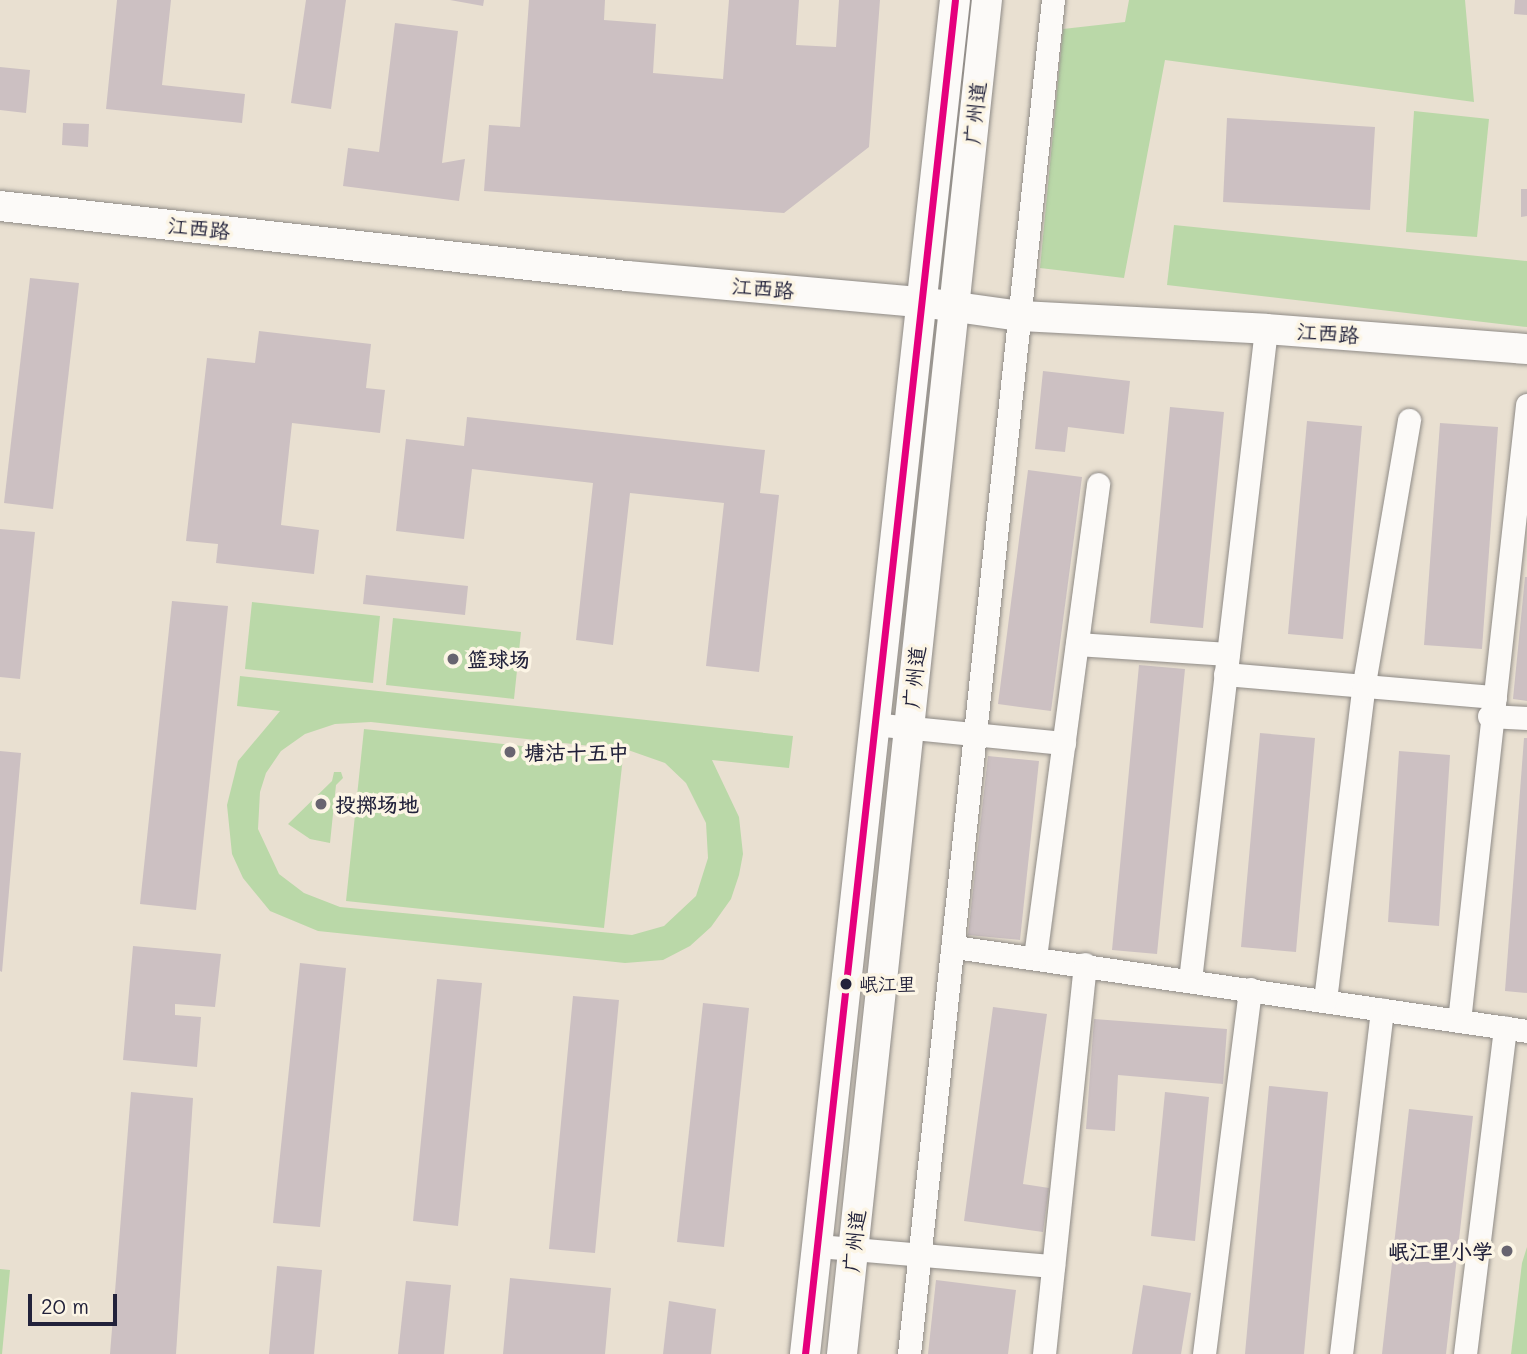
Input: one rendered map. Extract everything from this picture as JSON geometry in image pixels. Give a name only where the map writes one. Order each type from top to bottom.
[{"type":"street","name":"广州道","points":[[805,1354],[955,0]]},
{"type":"street","name":"广州道","points":[[842,1354],[987,0]]},
{"type":"street","points":[[909,1354],[979,734],[1053,0]]},
{"type":"street","name":"江西路","points":[[0,206],[627,276],[921,302],[1021,317],[1266,328],[1527,349]]},
{"type":"street","points":[[1190,980],[1266,328]]},
{"type":"street","points":[[1459,1021],[1492,707],[1519,538],[1527,405]]},
{"type":"street","points":[[1325,1000],[1363,689],[1409,420]]},
{"type":"street","points":[[1035,957],[1098,484]]},
{"type":"street","points":[[1077,644],[1227,664],[1363,689],[1492,707],[1527,719]]},
{"type":"street","points":[[873,724],[1064,743]]},
{"type":"street","points":[[955,947],[1516,1029],[1465,1354]]},
{"type":"street","points":[[1044,1354],[1085,964]]},
{"type":"street","points":[[1204,1354],[1250,989]]},
{"type":"street","points":[[1341,1354],[1382,1009]]},
{"type":"street","points":[[818,1246],[1054,1266]]},
{"type":"green space","points":[[1129,0],[1465,0],[1474,102],[1165,60],[1124,278],[1040,268],[1063,29],[1125,22]]},
{"type":"green space","points":[[1414,111],[1489,119],[1477,237],[1406,232]]},
{"type":"green space","points":[[1174,225],[1527,261],[1527,327],[1167,285]]},
{"type":"green space","points":[[252,602],[380,616],[373,683],[245,669]]},
{"type":"green space","name":"篮球场","points":[[393,618],[521,632],[514,699],[386,685]]},
{"type":"green space","points":[[240,676],[793,736],[789,768],[712,760],[739,817],[743,854],[731,899],[711,927],[690,946],[663,960],[625,963],[318,931],[270,911],[243,878],[232,854],[227,805],[238,761],[280,711],[237,706]],"holes":[[[371,722],[628,750],[665,763],[686,783],[706,823],[708,858],[696,896],[664,926],[632,935],[340,907],[304,893],[279,874],[258,829],[260,792],[266,773],[281,751],[305,734],[335,724]]]},
{"type":"green space","points":[[364,729],[623,757],[604,928],[346,901]]},
{"type":"green space","name":"投掷场地","points":[[334,772],[341,772],[343,778],[336,785],[330,843],[310,839],[288,824],[332,781]]},
{"type":"green space","points":[[1527,1247],[1527,1354],[1511,1354],[1522,1263]]},
{"type":"green space","points":[[0,1269],[10,1270],[2,1354],[0,1354]]},
{"type":"building","points":[[117,0],[171,0],[162,85],[245,94],[242,123],[106,109]]},
{"type":"building","points":[[306,0],[346,0],[331,109],[291,103]]},
{"type":"building","points":[[450,0],[484,0],[483,6]]},
{"type":"building","points":[[529,0],[605,0],[604,20],[656,24],[653,73],[723,79],[729,0],[799,0],[796,45],[836,47],[839,0],[880,0],[869,147],[784,213],[484,191],[489,125],[520,127]]},
{"type":"building","points":[[1515,0],[1527,0],[1527,15],[1514,14]]},
{"type":"building","points":[[395,23],[458,31],[442,163],[465,159],[459,201],[343,186],[348,148],[379,152]]},
{"type":"building","points":[[0,67],[30,70],[26,113],[0,110]]},
{"type":"building","points":[[1227,118],[1375,127],[1370,210],[1223,202]]},
{"type":"building","points":[[63,123],[89,124],[88,147],[62,145]]},
{"type":"building","points":[[1521,189],[1527,189],[1527,216],[1521,217]]},
{"type":"building","points":[[30,278],[79,283],[53,509],[4,503]]},
{"type":"building","points":[[259,331],[371,344],[366,388],[385,390],[380,433],[292,423],[281,525],[319,530],[314,574],[216,563],[218,544],[186,541],[207,358],[255,363]]},
{"type":"building","points":[[1043,371],[1130,381],[1124,434],[1068,427],[1065,452],[1035,449]]},
{"type":"building","points":[[1170,407],[1224,412],[1203,628],[1150,623]]},
{"type":"building","points":[[467,417],[765,450],[760,493],[779,495],[759,672],[706,666],[724,503],[630,493],[613,645],[576,640],[593,483],[472,469],[464,539],[396,531],[406,439],[464,446]]},
{"type":"building","points":[[1307,421],[1362,426],[1343,639],[1288,634]]},
{"type":"building","points":[[1440,423],[1498,427],[1482,649],[1424,645]]},
{"type":"building","points":[[1028,470],[1082,477],[1051,711],[998,704]]},
{"type":"building","points":[[0,529],[35,532],[20,679],[0,677]]},
{"type":"building","points":[[366,575],[468,586],[465,615],[363,604]]},
{"type":"building","points":[[1527,577],[1527,701],[1513,699]]},
{"type":"building","points":[[172,601],[228,606],[196,910],[140,904]]},
{"type":"building","points":[[1139,665],[1185,669],[1157,954],[1112,950]]},
{"type":"building","points":[[1260,733],[1315,738],[1296,952],[1241,947]]},
{"type":"building","points":[[1524,738],[1527,738],[1527,993],[1505,991]]},
{"type":"building","points":[[0,751],[21,753],[2,972],[0,971]]},
{"type":"building","points":[[1399,751],[1450,755],[1439,926],[1388,922]]},
{"type":"building","points":[[988,756],[1039,761],[1020,940],[968,935]]},
{"type":"building","points":[[133,946],[221,954],[215,1007],[175,1004],[175,1015],[201,1017],[197,1067],[123,1060]]},
{"type":"building","points":[[300,963],[346,968],[320,1227],[273,1223]]},
{"type":"building","points":[[437,979],[482,983],[458,1226],[413,1221]]},
{"type":"building","points":[[573,996],[619,1000],[595,1253],[549,1249]]},
{"type":"building","points":[[703,1003],[749,1008],[724,1247],[677,1242]]},
{"type":"building","points":[[993,1007],[1047,1014],[1023,1184],[1049,1188],[1043,1232],[964,1221]]},
{"type":"building","points":[[1094,1019],[1227,1029],[1223,1084],[1118,1075],[1115,1131],[1086,1129]]},
{"type":"building","points":[[1269,1086],[1328,1092],[1304,1354],[1245,1354]]},
{"type":"building","points":[[131,1092],[193,1098],[176,1354],[110,1354]]},
{"type":"building","points":[[1165,1092],[1209,1097],[1195,1241],[1151,1236]]},
{"type":"building","points":[[1409,1109],[1473,1116],[1446,1354],[1382,1354]]},
{"type":"building","points":[[277,1266],[322,1270],[314,1354],[269,1354]]},
{"type":"building","points":[[510,1278],[611,1288],[605,1354],[503,1354]]},
{"type":"building","points":[[936,1280],[1016,1290],[1008,1354],[928,1354]]},
{"type":"building","points":[[406,1281],[451,1285],[444,1354],[398,1354]]},
{"type":"building","points":[[1143,1285],[1191,1293],[1181,1354],[1132,1354]]},
{"type":"building","points":[[669,1301],[716,1309],[711,1354],[663,1354]]},
{"type":"transit line","points":[[805,1354],[955,0]]},
{"type":"place","name":"篮球场","points":[[453,659]]},
{"type":"place","name":"塘沽十五中","points":[[510,752]]},
{"type":"place","name":"投掷场地","points":[[321,804]]},
{"type":"place","name":"岷江里","points":[[846,984]]},
{"type":"place","name":"岷江里小学","points":[[1507,1251]]}]
